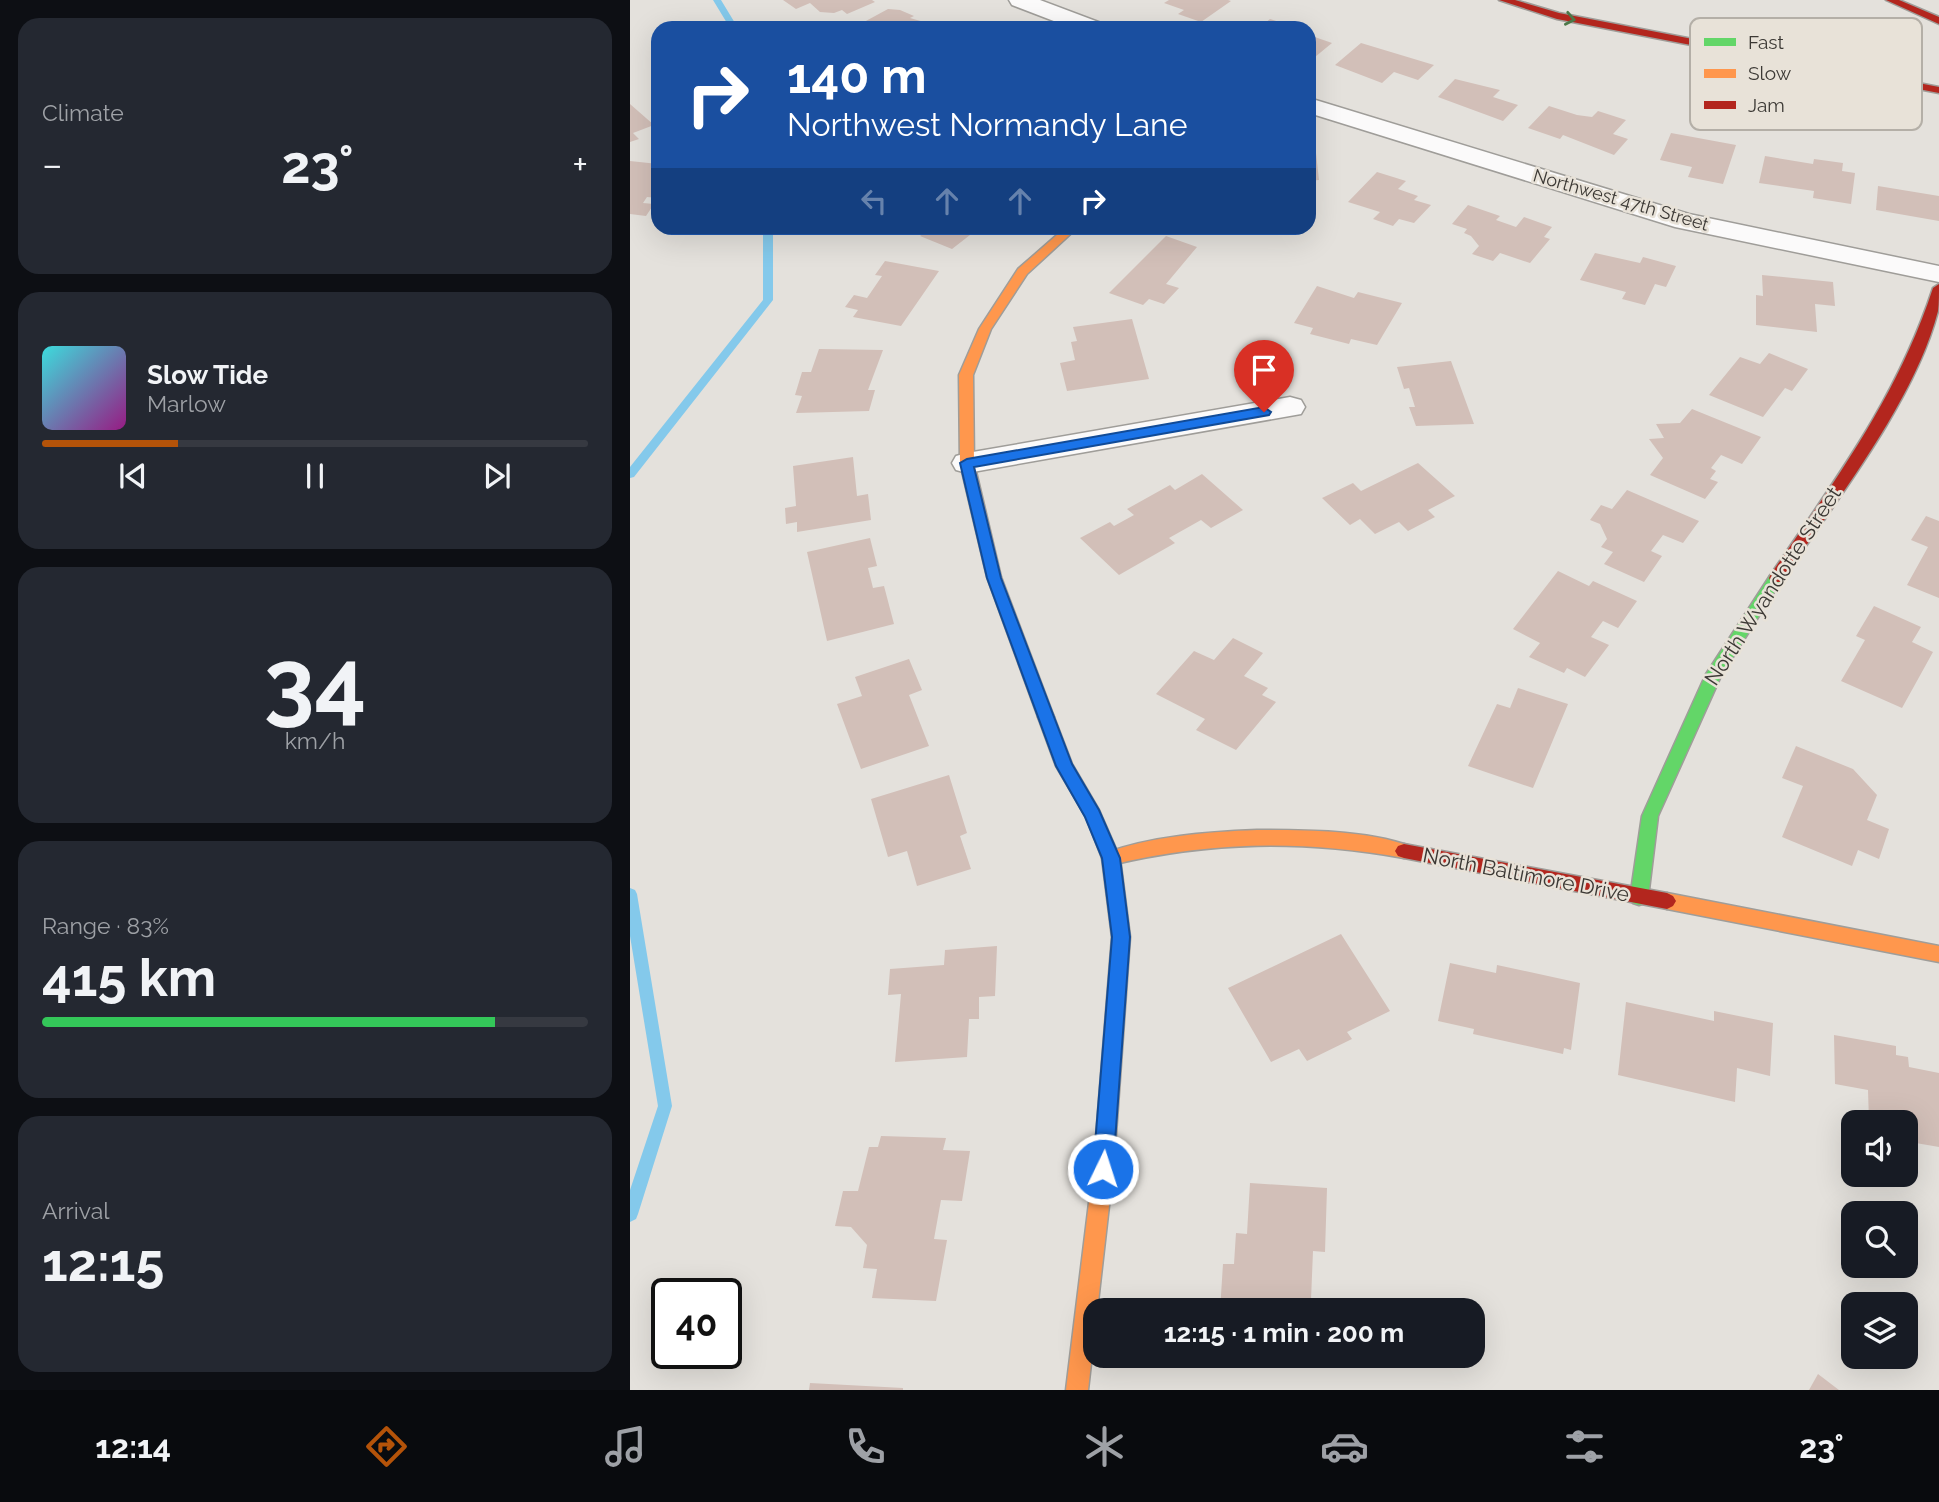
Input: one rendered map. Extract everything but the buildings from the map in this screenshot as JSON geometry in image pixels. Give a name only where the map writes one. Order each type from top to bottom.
[{"type":"main road","points":[[1504,0],[1557,16],[1690,42]]},
{"type":"main road","points":[[1891,0],[1939,20]]},
{"type":"main road","points":[[1063,235],[1022,272],[985,329],[966,375],[967,463],[994,578],[1065,766],[1093,815],[1111,858],[1121,937],[1103,1169],[1077,1390]]},
{"type":"main road","name":"North Wyandotte Street","points":[[1639,898],[1650,816],[1714,674],[1906,380],[1928,331],[1939,288]]},
{"type":"main road","name":"North Baltimore Drive","points":[[1111,858],[1146,847],[1233,835],[1294,834],[1354,841],[1939,954]]},
{"type":"street","points":[[1020,0],[1075,21]]},
{"type":"street","name":"Northwest 47th Street","points":[[1316,106],[1684,221],[1939,274]]},
{"type":"street","points":[[967,463],[1290,407]]},
{"type":"waterway","points":[[717,0],[730,21]]},
{"type":"waterway","points":[[630,474],[768,300],[768,235]]},
{"type":"waterway","points":[[630,894],[665,1106],[630,1214]]},
{"type":"traffic: fast","points":[[1639,898],[1650,816],[1714,674],[1776,578]]},
{"type":"traffic: slow","points":[[1046,717],[994,577],[967,463],[966,375],[985,329],[1022,272],[1063,235]]},
{"type":"traffic: slow","points":[[1111,858],[1184,843],[1257,837],[1330,840],[1404,851]]},
{"type":"traffic: slow","points":[[1667,901],[1939,954]]},
{"type":"traffic: slow","points":[[1077,1390],[1104,1162]]},
{"type":"traffic: jam","points":[[1504,0],[1557,16],[1690,42]]},
{"type":"traffic: jam","points":[[1891,0],[1939,21]]},
{"type":"traffic: jam","points":[[1922,87],[1939,90]]},
{"type":"traffic: jam","points":[[1776,578],[1847,474],[1891,403],[1926,328],[1939,288]]},
{"type":"traffic: jam","points":[[1046,717],[1064,766],[1093,815],[1111,858],[1121,937],[1104,1162]]},
{"type":"traffic: jam","points":[[1404,851],[1667,901]]},
{"type":"route","points":[[1103,1169],[1121,937],[1111,858],[1093,815],[1065,766],[994,578],[967,463],[1264,412]]}]
